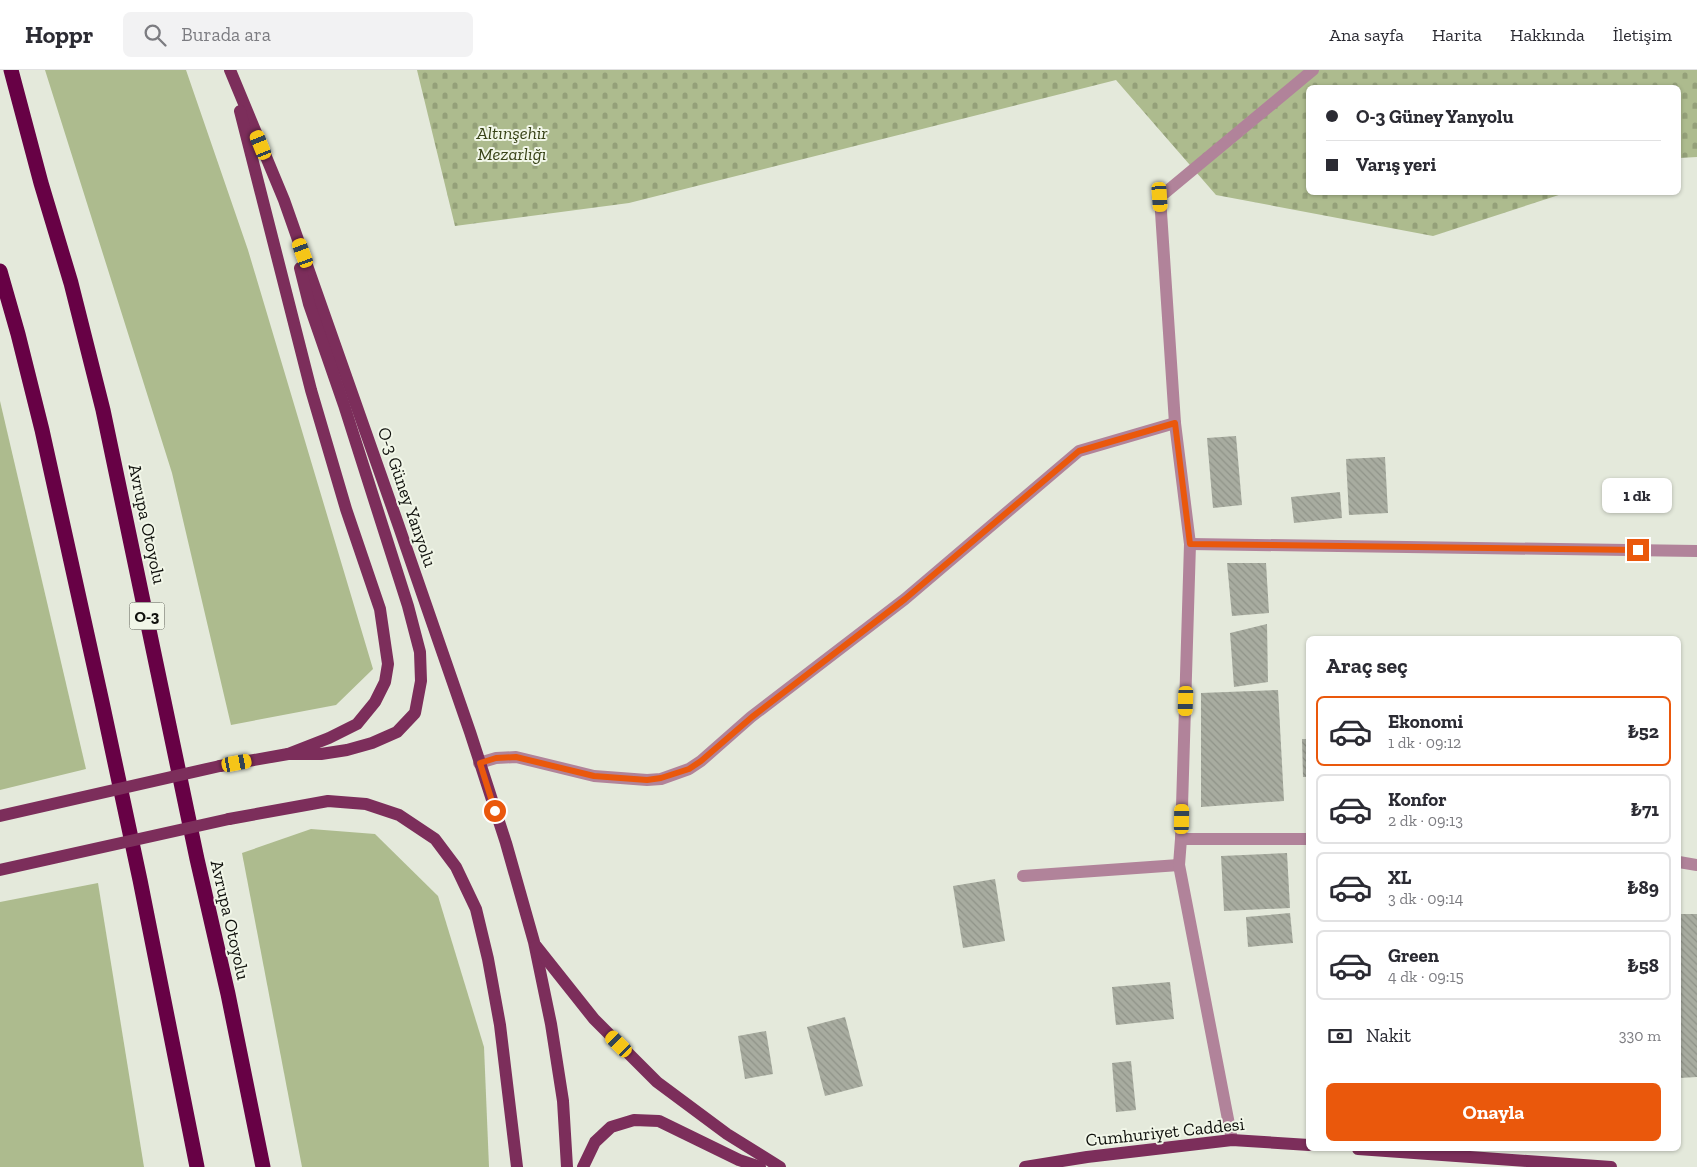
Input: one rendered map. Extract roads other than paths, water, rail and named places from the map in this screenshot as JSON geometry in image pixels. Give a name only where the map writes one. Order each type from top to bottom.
[{"type":"highway","name":"Avrupa Otoyolu","points":[[10,70],[40,184],[71,284],[103,410],[197,859],[228,994],[263,1167]]},
{"type":"highway","points":[[0,271],[42,430],[106,721],[140,880],[197,1167]]},
{"type":"main road","name":"O-3 Güney Yanyolu","points":[[231,71],[284,200],[397,521],[506,843],[534,942],[551,1024],[563,1101],[567,1167]]},
{"type":"main road","points":[[231,71],[311,390],[346,509],[380,609],[388,664],[385,682],[376,702],[357,724],[329,738],[288,754]]},
{"type":"main road","points":[[0,816],[220,766],[288,754],[321,754],[347,750],[372,743],[397,732],[414,713],[421,681],[420,652],[408,606],[344,405],[309,304],[284,200]]},
{"type":"main road","points":[[0,870],[230,819],[328,801],[366,804],[399,815],[435,839],[456,867],[476,909],[488,959],[500,1025],[517,1167]]},
{"type":"main road","points":[[534,942],[594,1019],[657,1082],[727,1134],[780,1167]]},
{"type":"main road","points":[[583,1167],[595,1142],[611,1128],[634,1120],[659,1121],[739,1160],[760,1167]]},
{"type":"main road","name":"Cumhuriyet Caddesi","points":[[1025,1167],[1087,1157],[1232,1140],[1306,1145]]},
{"type":"main road","points":[[1386,1151],[1611,1167]]},
{"type":"street","points":[[1232,1140],[1179,864],[1182,838],[1190,544],[1175,423],[1160,197],[1313,70]]},
{"type":"street","points":[[480,763],[496,758],[516,757],[594,776],[647,780],[661,778],[689,769],[752,717],[905,599],[1079,451],[1175,423]]},
{"type":"street","points":[[1190,544],[1697,551]]},
{"type":"street","points":[[1182,838],[1306,839]]},
{"type":"street","points":[[1681,862],[1697,865]]},
{"type":"street","points":[[1023,876],[1179,864]]},
{"type":"park label","name":"Altınşehir Mezarlığı","points":[[512,143]]}]
